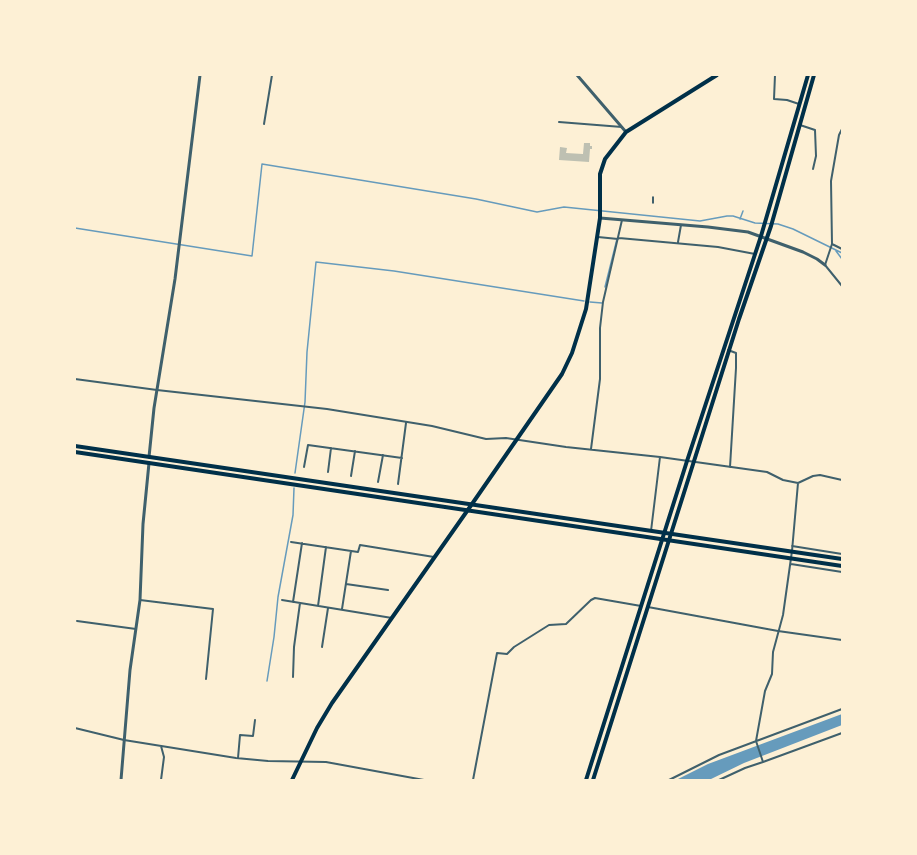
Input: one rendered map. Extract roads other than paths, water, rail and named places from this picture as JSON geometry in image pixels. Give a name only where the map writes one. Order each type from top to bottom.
[{"type":"main road","points":[[292,780],[324,715],[562,374],[572,353],[586,309],[601,217],[602,166],[611,149],[626,132],[710,77],[717,75]]},
{"type":"main road","points":[[593,780],[670,541],[808,75]]},
{"type":"main road","points":[[586,780],[687,461],[774,219],[814,75]]},
{"type":"main road","points":[[75,446],[651,531],[792,549],[842,559]]},
{"type":"main road","points":[[75,452],[842,566]]},
{"type":"street","points":[[121,780],[130,670],[140,600],[149,457],[175,279],[200,75]]},
{"type":"street","points":[[264,124],[273,75]]},
{"type":"street","points":[[577,75],[626,132]]},
{"type":"street","points":[[775,75],[774,99],[800,104]]},
{"type":"street","points":[[559,122],[622,127]]},
{"type":"street","points":[[801,125],[815,130],[816,156],[813,169]]},
{"type":"street","points":[[825,265],[832,245],[831,181],[842,129]]},
{"type":"street","points":[[601,217],[733,229],[761,236],[817,258],[842,286]]},
{"type":"street","points":[[591,449],[600,380],[600,328],[603,302],[622,220]]},
{"type":"street","points":[[678,242],[681,225]]},
{"type":"street","points":[[598,237],[678,242],[755,254]]},
{"type":"street","points":[[832,245],[842,249]]},
{"type":"street","points":[[727,350],[736,353],[730,467]]},
{"type":"street","points":[[75,379],[327,408],[432,426],[486,439],[507,438],[767,472],[783,480],[798,483],[813,476],[842,480]]},
{"type":"street","points":[[398,484],[406,423]]},
{"type":"street","points":[[304,467],[308,445],[402,458]]},
{"type":"street","points":[[328,472],[331,448]]},
{"type":"street","points":[[351,476],[355,451]]},
{"type":"street","points":[[378,482],[382,455]]},
{"type":"street","points":[[651,531],[660,457]]},
{"type":"street","points":[[762,761],[756,741],[765,691],[772,674],[773,652],[783,615],[787,576],[791,564],[798,483]]},
{"type":"street","points":[[291,542],[358,552],[360,545],[434,557]]},
{"type":"street","points":[[293,602],[302,543]]},
{"type":"street","points":[[318,606],[326,547]]},
{"type":"street","points":[[792,549],[842,554]]},
{"type":"street","points":[[342,609],[351,551]]},
{"type":"street","points":[[791,564],[842,572]]},
{"type":"street","points":[[346,584],[388,590]]},
{"type":"street","points":[[473,780],[497,654],[507,654],[514,646],[549,625],[566,624],[595,598],[641,606]]},
{"type":"street","points":[[140,600],[213,609],[206,679]]},
{"type":"street","points":[[282,600],[392,618]]},
{"type":"street","points":[[293,677],[294,647],[300,603]]},
{"type":"street","points":[[648,607],[778,631],[842,640]]},
{"type":"street","points":[[322,647],[328,608]]},
{"type":"street","points":[[77,621],[136,628]]},
{"type":"street","points":[[669,780],[719,755],[842,709]]},
{"type":"street","points":[[238,758],[240,735],[253,736],[255,720]]},
{"type":"street","points":[[75,728],[124,740],[238,758],[295,763],[326,762],[424,780]]},
{"type":"street","points":[[719,780],[762,761],[842,733]]},
{"type":"street","points":[[161,746],[164,757],[161,780]]},
{"type":"water","points":[[842,714],[842,725],[744,763],[709,780],[676,780],[708,764]]},
{"type":"waterway","points":[[75,228],[252,256],[262,164],[476,199],[537,212],[564,207],[700,221],[733,216],[755,223],[778,224],[793,229],[842,253]]},
{"type":"waterway","points":[[740,219],[743,211]]},
{"type":"waterway","points":[[605,287],[617,239]]},
{"type":"waterway","points":[[836,251],[842,259]]},
{"type":"waterway","points":[[295,473],[305,402],[307,352],[316,262],[394,271],[584,301]]},
{"type":"waterway","points":[[590,302],[602,303]]},
{"type":"waterway","points":[[267,681],[278,597],[293,515],[294,488]]}]
